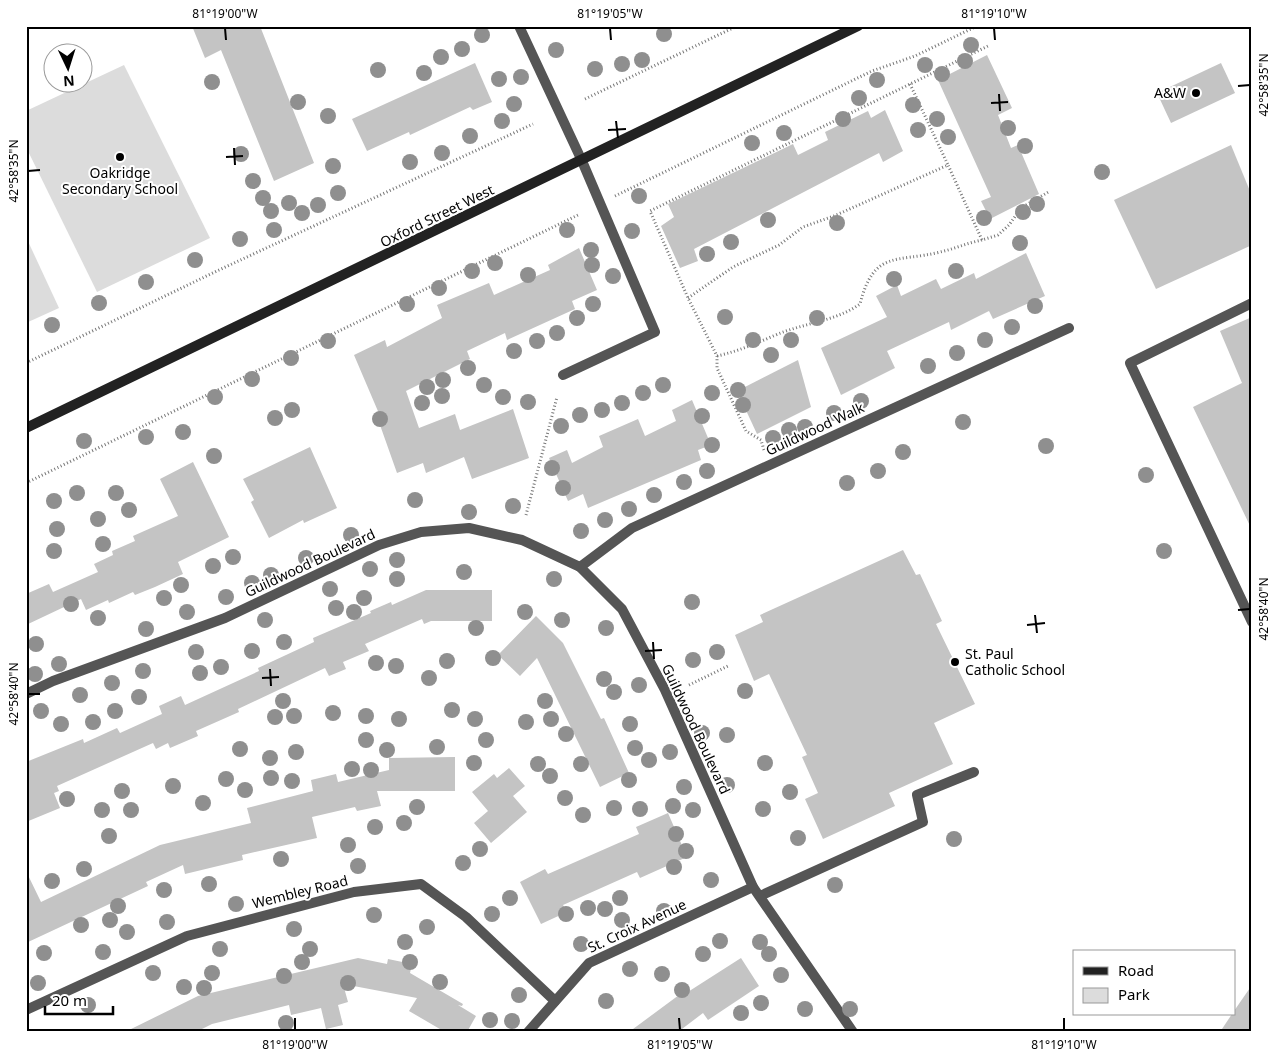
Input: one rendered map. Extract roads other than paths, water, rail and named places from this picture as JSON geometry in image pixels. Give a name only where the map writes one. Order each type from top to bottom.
[{"type":"main road","name":"Oxford Street West","points":[[26,428],[858,26]]},
{"type":"street","points":[[519,26],[582,161],[655,332],[563,375]]},
{"type":"street","points":[[1252,303],[1130,362],[1252,622]]},
{"type":"street","name":"Guildwood Walk","points":[[580,567],[632,528],[1069,328]]},
{"type":"street","name":"Guildwood Boulevard","points":[[26,694],[54,681],[225,618],[380,546],[421,532],[469,528],[522,540],[580,567],[622,609],[665,690],[753,887],[853,1032]]},
{"type":"street","points":[[760,896],[923,822],[917,795],[974,772]]},
{"type":"street","name":"Wembley Road","points":[[26,1010],[187,936],[354,892],[421,884],[466,917],[554,1001]]},
{"type":"street","name":"St. Croix Avenue","points":[[528,1032],[589,963],[753,887]]},
{"type":"place","name":"A&W","points":[[1196,93]]},
{"type":"place","name":"Oakridge Secondary School","points":[[120,157]]},
{"type":"place","name":"St. Paul Catholic School","points":[[955,662]]}]
